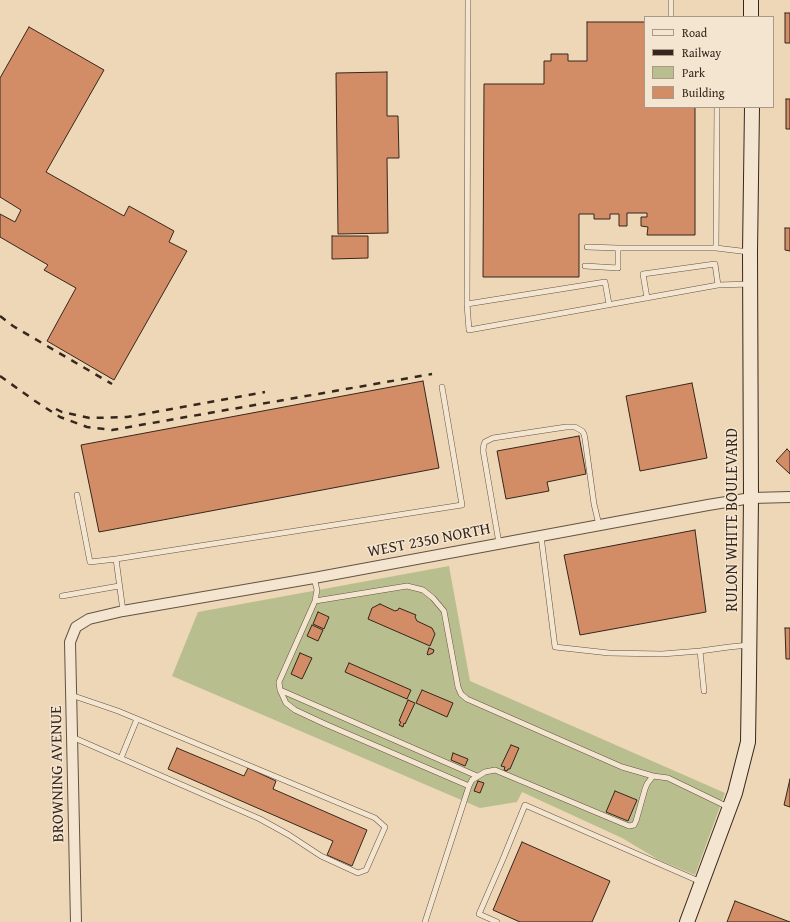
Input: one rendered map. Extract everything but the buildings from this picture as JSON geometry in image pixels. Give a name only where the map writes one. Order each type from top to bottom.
[{"type":"street","points":[[751,0],[751,16]]},
{"type":"street","name":"RULON WHITE BOULEVARD","points":[[687,922],[735,793],[748,742],[751,498],[750,252],[752,108]]},
{"type":"street","name":"WEST 2350 NORTH","points":[[76,627],[89,619],[123,611],[314,578],[751,498],[790,497]]},
{"type":"street","name":"BROWNING AVENUE","points":[[76,627],[70,642],[76,922]]},
{"type":"lane","points":[[468,0],[467,304],[469,330],[718,285],[751,284]]},
{"type":"lane","points":[[671,0],[671,16]]},
{"type":"lane","points":[[716,248],[717,108]]},
{"type":"lane","points":[[587,247],[716,248],[750,252]]},
{"type":"lane","points":[[586,266],[618,268],[618,248]]},
{"type":"lane","points":[[647,298],[643,274],[715,264],[718,285]]},
{"type":"lane","points":[[467,304],[605,282],[609,304]]},
{"type":"lane","points":[[77,495],[90,562],[462,505],[442,387]]},
{"type":"lane","points":[[499,544],[483,450],[485,442],[493,438],[566,427],[575,428],[582,431],[585,439],[594,504],[599,526]]},
{"type":"lane","points":[[541,536],[555,647],[609,653],[662,654],[750,645]]},
{"type":"lane","points":[[116,559],[123,611]]},
{"type":"lane","points":[[314,578],[317,590],[316,601],[279,682],[280,690],[286,703],[295,710],[325,724],[469,786]]},
{"type":"lane","points":[[62,596],[119,586]]},
{"type":"lane","points":[[316,601],[407,586],[422,590],[433,598],[444,611],[458,687],[461,694],[467,699],[622,766],[653,776],[668,778],[729,807]]},
{"type":"lane","points":[[700,651],[704,691]]},
{"type":"lane","points":[[280,690],[477,776]]},
{"type":"lane","points":[[71,695],[118,711],[375,818],[385,827],[366,870],[358,873],[320,856],[289,835],[260,819],[72,737]]},
{"type":"lane","points":[[121,758],[137,719]]},
{"type":"lane","points":[[425,922],[469,786],[472,780],[477,776],[485,772],[495,770],[629,826],[634,825],[636,821],[645,789],[653,776]]},
{"type":"lane","points":[[497,922],[479,914],[525,805],[702,882]]},
{"type":"green space","points":[[449,566],[470,681],[725,793],[695,875],[659,860],[622,838],[522,792],[517,802],[480,808],[172,676],[198,612]]},
{"type":"railway","points":[[0,316],[13,326],[112,384]]},
{"type":"railway","points":[[0,376],[60,417],[87,427],[112,430],[432,374]]},
{"type":"railway","points":[[56,409],[62,412],[90,418],[127,417],[265,392]]}]
